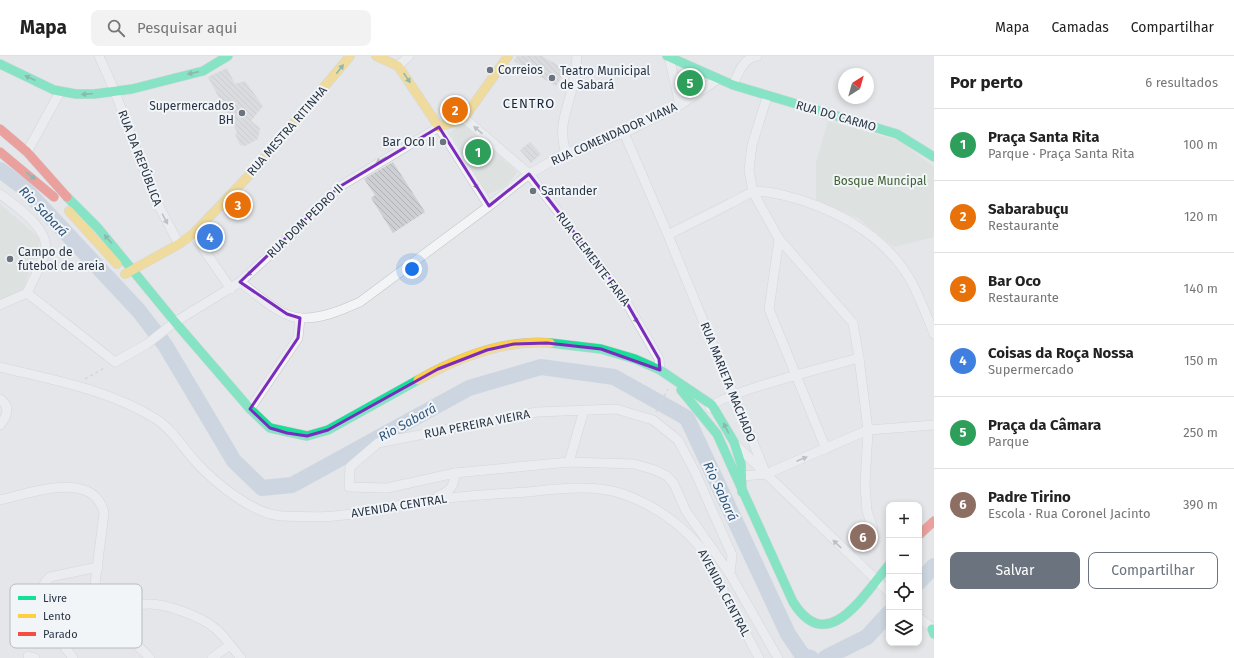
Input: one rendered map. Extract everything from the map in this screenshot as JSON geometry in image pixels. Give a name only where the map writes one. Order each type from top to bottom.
[{"type":"main road","points":[[0,64],[60,92],[77,95],[115,92],[203,70],[211,67],[228,56]]},
{"type":"main road","name":"RUA MESTRA RITINHA","points":[[129,271],[179,244],[193,234],[256,168],[350,56]]},
{"type":"main road","points":[[376,56],[398,66],[439,127],[464,118],[508,56]]},
{"type":"main road","name":"RUA DO CARMO","points":[[668,56],[718,79],[767,97],[898,134],[934,157]]},
{"type":"main road","points":[[0,129],[27,152],[48,177],[98,228],[129,271]]},
{"type":"main road","points":[[0,152],[40,183],[61,202],[129,271],[250,409],[270,428],[286,434],[307,436],[334,427],[438,369],[487,350],[514,344],[547,343],[600,349],[635,359],[660,370],[717,434],[738,474],[742,492],[793,602],[804,617],[814,624],[822,627],[836,624],[853,608],[886,569]]},
{"type":"main road","points":[[671,384],[712,405],[734,442],[741,464],[738,474]]},
{"type":"main road","points":[[922,532],[934,521]]},
{"type":"street","name":"RUA DA REPÚBLICA","points":[[99,56],[115,92],[154,197],[179,244]]},
{"type":"street","points":[[398,66],[409,56]]},
{"type":"street","points":[[566,153],[562,141],[564,114],[573,84],[577,56]]},
{"type":"street","points":[[668,56],[680,106]]},
{"type":"street","points":[[733,85],[741,67],[751,57],[757,56]]},
{"type":"street","name":"RUA COMENDADOR VIANA","points":[[489,206],[529,174],[566,153],[624,132],[680,106],[718,79]]},
{"type":"street","points":[[27,152],[60,92]]},
{"type":"street","points":[[767,97],[752,146],[749,170],[753,192],[779,240],[853,323],[868,430],[865,486],[867,511],[873,529]]},
{"type":"street","name":"RUA CLEMENTE FARIA","points":[[464,118],[529,174],[621,293],[659,359],[660,370]]},
{"type":"street","points":[[240,282],[279,310],[300,318],[335,312],[360,302],[489,206],[439,127]]},
{"type":"street","name":"RUA DOM PEDRO II","points":[[115,362],[147,344],[175,322],[231,289],[240,282],[287,239],[339,187],[439,127]]},
{"type":"street","name":"RUA MARIETA MACHADO","points":[[624,132],[668,234],[766,474],[886,590]]},
{"type":"street","points":[[668,234],[753,192],[790,197],[812,204],[839,215],[879,242],[897,261],[910,280],[922,303],[934,334]]},
{"type":"street","points":[[0,194],[33,221],[44,236],[46,251],[27,293],[0,305]]},
{"type":"street","points":[[193,234],[231,289]]},
{"type":"street","points":[[779,240],[769,309],[826,449]]},
{"type":"street","points":[[27,293],[115,362]]},
{"type":"street","points":[[250,409],[298,338],[300,318]]},
{"type":"street","points":[[707,421],[709,410],[712,405],[733,396],[795,376],[859,358]]},
{"type":"street","name":"AVENIDA CENTRAL","points":[[0,367],[78,386],[136,407],[159,421],[196,462],[231,494],[255,507],[279,516],[316,517],[344,515],[430,500],[568,488],[598,489],[622,494],[653,507],[684,529],[701,548],[759,658]]},
{"type":"street","points":[[0,399],[6,407],[7,413],[0,425]]},
{"type":"street","name":"RUA PEREIRA VIEIRA","points":[[730,574],[732,555],[695,472],[678,440],[653,420],[616,409],[537,412],[378,443],[350,467],[349,487],[387,488],[455,473],[569,462],[634,464],[655,470],[667,476],[674,484],[686,511],[730,574],[778,658]]},
{"type":"street","points":[[569,462],[584,410]]},
{"type":"street","points":[[738,474],[766,474],[868,430],[934,426]]},
{"type":"street","points":[[734,442],[766,474]]},
{"type":"street","points":[[430,500],[449,492],[454,484],[455,473]]},
{"type":"street","points":[[0,500],[64,487],[78,488],[96,497],[102,504],[104,513],[96,584]]},
{"type":"street","points":[[44,584],[50,577],[98,567]]},
{"type":"street","points":[[142,605],[158,605],[195,616],[217,630],[241,658]]},
{"type":"street","points":[[922,621],[933,631]]},
{"type":"street","points":[[212,658],[230,645]]},
{"type":"street","points":[[66,648],[73,658]]},
{"type":"street","points":[[139,648],[150,658]]},
{"type":"path","points":[[85,379],[115,362]]},
{"type":"path","points":[[655,414],[671,384]]},
{"type":"highlighted area","points":[[439,127],[489,206],[529,174],[621,293],[659,359],[660,370],[601,349],[547,343],[514,344],[487,350],[438,369],[328,430],[307,436],[287,433],[270,428],[250,409],[298,338],[300,318],[287,314],[240,282],[339,187]]},
{"type":"green space","points":[[683,67],[701,75],[688,89],[683,77]]},
{"type":"green space","name":"Bosque Muncipal","points":[[828,121],[900,141],[934,167],[934,237],[894,247],[858,218],[816,200],[816,163]]},
{"type":"green space","points":[[463,123],[517,172],[511,180],[500,189],[486,194],[450,133]]},
{"type":"green space","points":[[0,204],[41,239],[23,290],[0,301]]},
{"type":"building","name":"Teatro Municipal de Sabará","points":[[517,56],[542,56],[566,70],[556,86],[514,61]]},
{"type":"building","name":"Supermercados BH","points":[[227,68],[235,84],[245,81],[263,106],[251,121],[260,128],[258,139],[245,146],[240,145],[235,134],[237,132],[208,77]]},
{"type":"building","points":[[530,142],[541,154],[531,163],[520,150]]},
{"type":"building","points":[[393,162],[425,212],[393,233],[371,198],[375,195],[364,179]]},
{"type":"waterway","name":"Rio Sabará","points":[[0,170],[24,188],[139,311],[165,345],[234,461],[262,488],[292,485],[469,388],[541,367],[614,377],[687,418],[788,634],[803,656],[811,658]]},
{"type":"waterway","name":"Rio Sabará","points":[[922,579],[934,566]]},
{"type":"waterway","name":"Rio Sabará","points":[[825,658],[867,637],[886,616]]},
{"type":"traffic: fast","points":[[0,64],[54,90],[76,94],[94,94],[132,89],[203,71],[228,56]]},
{"type":"traffic: fast","points":[[667,56],[733,85],[897,134],[934,157]]},
{"type":"traffic: fast","points":[[67,197],[98,228],[175,322],[250,409],[270,428],[307,436],[328,430],[418,380]]},
{"type":"traffic: fast","points":[[550,343],[601,349],[635,359],[660,370],[712,405],[734,442],[741,464],[742,492]]},
{"type":"traffic: fast","points":[[681,390],[717,434],[793,602],[806,618],[819,624],[832,623],[845,615],[857,604],[886,569]]},
{"type":"traffic: fast","points":[[932,629],[934,634]]},
{"type":"traffic: slow","points":[[125,274],[179,244],[193,234],[256,168],[350,56]]},
{"type":"traffic: slow","points":[[376,56],[398,66],[439,127],[464,118],[508,56]]},
{"type":"traffic: slow","points":[[69,211],[117,264]]},
{"type":"traffic: slow","points":[[418,380],[449,364],[498,347],[515,344],[550,343]]},
{"type":"traffic: jam","points":[[0,129],[27,152],[67,197]]},
{"type":"traffic: jam","points":[[0,152],[54,197]]},
{"type":"traffic: jam","points":[[922,532],[934,521]]},
{"type":"place","name":"Correios","points":[[490,70]]},
{"type":"place","name":"Teatro Municipal de Sabará","points":[[552,78]]},
{"type":"place","name":"Praça da Câmara","points":[[690,83]]},
{"type":"place","name":"Sabarabuçu","points":[[455,110]]},
{"type":"place","name":"Supermercados BH","points":[[242,113]]},
{"type":"place","name":"Bar Oco II","points":[[443,142]]},
{"type":"place","name":"Praça Santa Rita","points":[[478,152]]},
{"type":"place","name":"Santander","points":[[533,191]]},
{"type":"place","name":"Bar Oco","points":[[238,205]]},
{"type":"place","name":"Coisas da Roça Nossa","points":[[210,237]]},
{"type":"place","name":"Campo de futebol de areia","points":[[10,259]]},
{"type":"place","name":"Padre Tirino","points":[[863,537]]},
{"type":"district","name":"CENTRO","points":[[529,103]]}]
